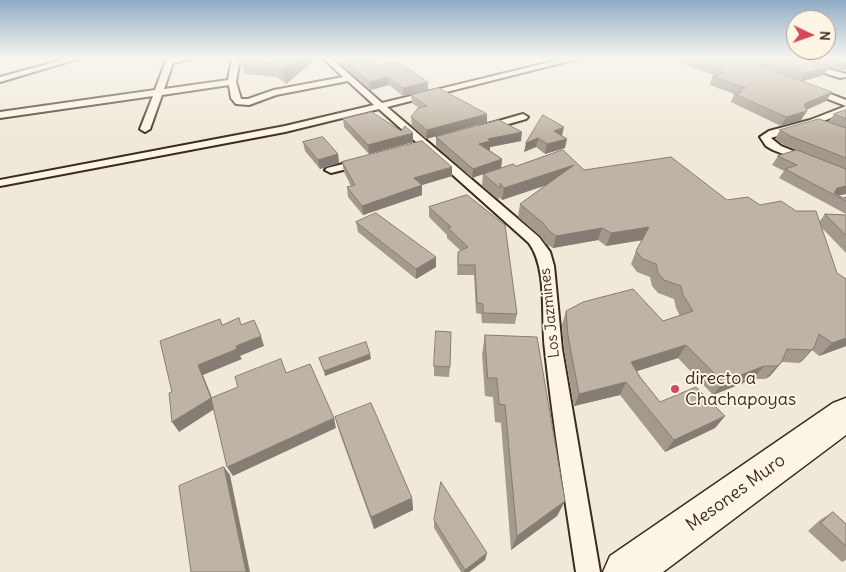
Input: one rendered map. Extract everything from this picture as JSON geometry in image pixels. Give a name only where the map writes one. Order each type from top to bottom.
[{"type":"highway","name":"Mesones Muro","points":[[626,572],[846,414]]},
{"type":"street","points":[[145,129],[161,85]]},
{"type":"street","points":[[0,115],[212,85]]},
{"type":"street","points":[[233,85],[235,98],[239,102],[249,102],[274,93],[317,85]]},
{"type":"street","name":"Los Jazmines","points":[[354,85],[382,106],[425,145],[474,182],[534,240],[543,252],[547,266],[553,349],[588,572]]},
{"type":"street","points":[[0,183],[285,129],[471,85]]},
{"type":"street","points":[[802,87],[846,103]]},
{"type":"street","points":[[846,109],[813,122],[764,137],[770,144],[846,176]]},
{"type":"street","points":[[470,132],[523,117]]},
{"type":"street","points":[[813,122],[829,128]]},
{"type":"street","points":[[331,170],[378,158]]},
{"type":"building","points":[[398,85],[417,85],[403,88]]},
{"type":"building","points":[[736,85],[812,85],[832,92],[804,104],[807,111],[786,117],[735,94],[742,92],[738,90],[746,88]]},
{"type":"building","points":[[439,88],[487,114],[427,130],[411,117],[418,108],[427,106],[411,95]]},
{"type":"building","points":[[846,110],[846,119],[834,114]]},
{"type":"building","points":[[372,112],[401,131],[405,126],[413,133],[368,145],[343,119]]},
{"type":"building","points":[[543,115],[564,127],[554,131],[567,139],[547,144],[538,138],[526,143]]},
{"type":"building","points":[[819,119],[846,128],[846,158],[790,136],[780,130]]},
{"type":"building","points":[[499,120],[522,132],[488,139],[490,141],[479,144],[502,159],[473,169],[436,137]]},
{"type":"building","points":[[323,137],[338,154],[318,160],[303,142]]},
{"type":"building","points":[[422,141],[452,167],[414,178],[422,185],[362,206],[347,187],[355,185],[342,162]]},
{"type":"building","points":[[563,150],[584,170],[671,157],[727,200],[748,197],[760,205],[781,201],[796,211],[816,211],[837,273],[846,279],[846,338],[832,343],[819,334],[814,348],[811,350],[787,349],[781,363],[777,366],[764,366],[723,382],[686,345],[631,362],[640,377],[660,402],[696,387],[725,416],[674,440],[626,382],[579,394],[568,336],[566,311],[583,302],[633,289],[663,321],[693,311],[683,295],[681,286],[664,280],[658,273],[656,264],[643,259],[636,251],[649,227],[611,233],[602,228],[556,236],[520,204],[574,165],[504,188],[500,183],[500,188],[483,174],[513,164],[516,166]]},
{"type":"building","points":[[797,150],[846,169],[846,186],[837,188],[834,193],[843,198],[846,197],[846,201],[785,169],[797,165],[778,156]]},
{"type":"building","points":[[467,195],[505,225],[517,314],[483,313],[483,304],[477,303],[475,265],[458,265],[458,252],[468,247],[448,228],[451,227],[429,207]]},
{"type":"building","points":[[376,213],[436,257],[416,269],[356,222]]},
{"type":"building","points":[[825,214],[846,215],[846,235]]},
{"type":"building","points":[[239,318],[241,325],[254,320],[261,336],[236,346],[237,349],[198,365],[211,398],[172,422],[169,393],[172,392],[160,341],[220,319],[222,325]]},
{"type":"building","points":[[436,331],[451,332],[450,367],[434,366]]},
{"type":"building","points":[[485,335],[537,337],[565,501],[517,536],[505,405],[499,404],[497,378],[488,378]]},
{"type":"building","points":[[366,342],[370,354],[324,371],[319,358]]},
{"type":"building","points":[[281,359],[286,373],[310,364],[334,418],[227,467],[211,398],[238,387],[235,377]]},
{"type":"building","points":[[371,403],[412,498],[371,517],[335,417]]},
{"type":"building","points":[[224,467],[246,572],[191,572],[179,486]]},
{"type":"building","points":[[441,482],[487,553],[465,570],[434,520]]},
{"type":"building","points":[[833,512],[846,524],[846,546],[821,523]]},
{"type":"place","name":"directo a Chachapoyas","points":[[675,389]]}]
